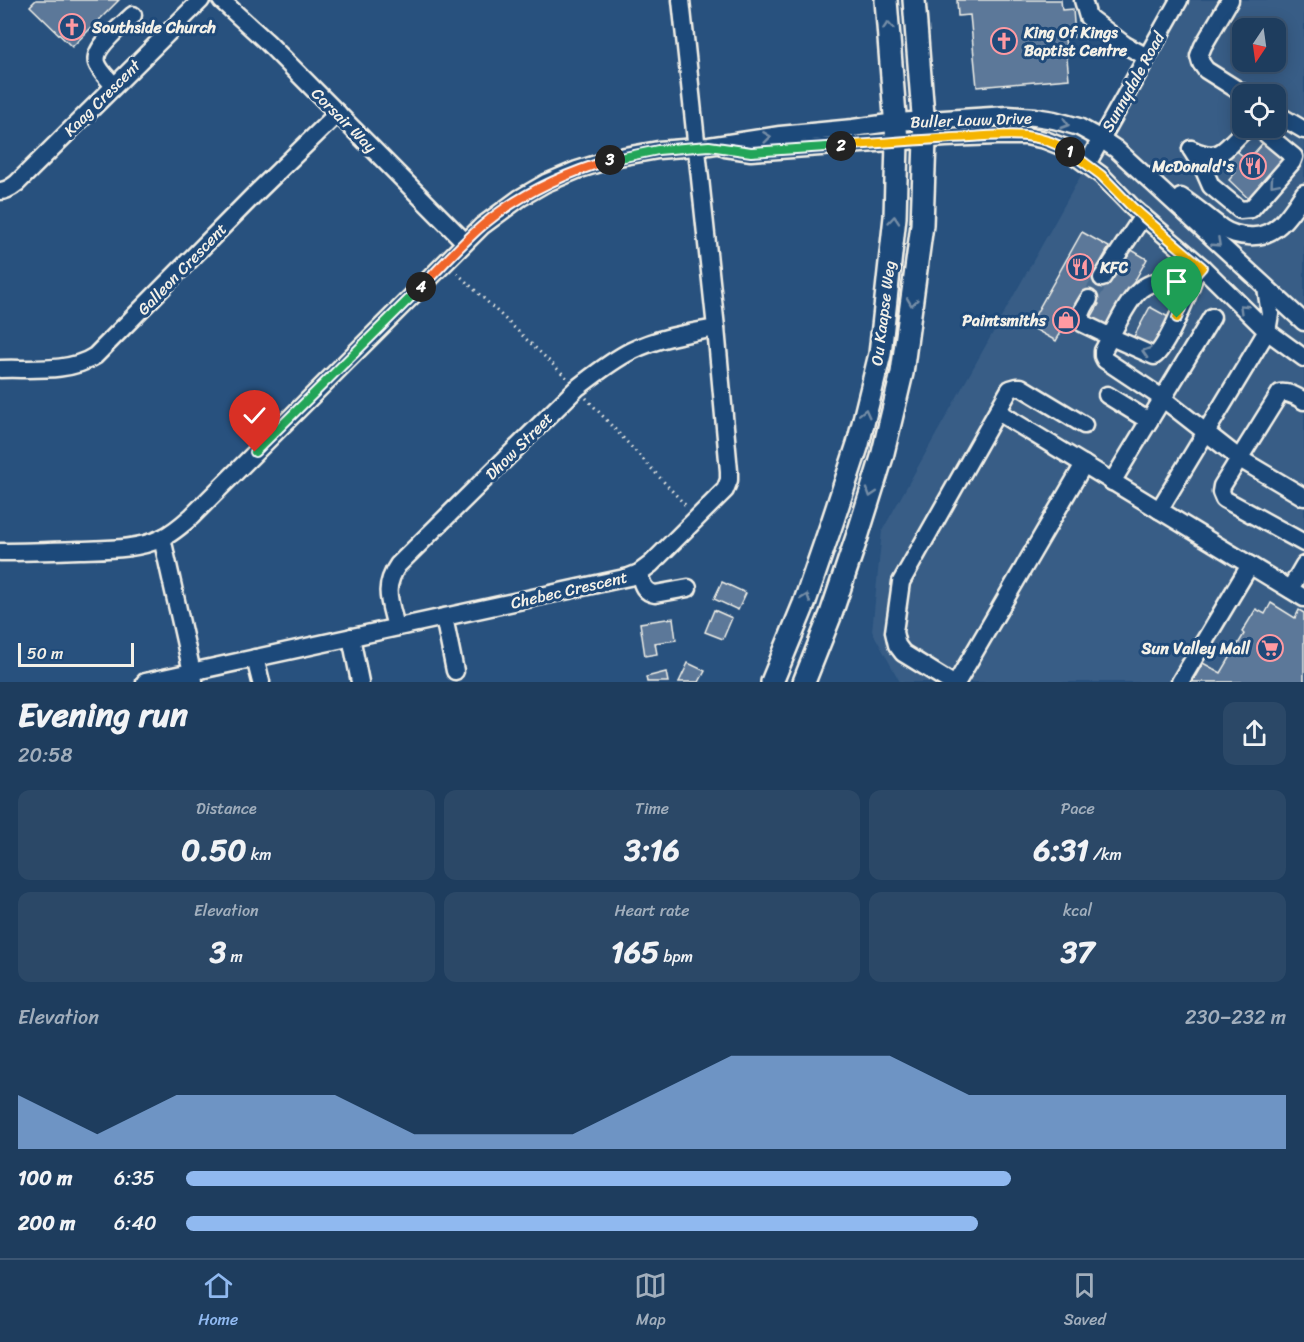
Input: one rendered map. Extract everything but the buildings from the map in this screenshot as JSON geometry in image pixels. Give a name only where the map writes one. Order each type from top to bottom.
[{"type":"main road","name":"Ou Kaapse Weg","points":[[772,682],[808,594],[858,444],[880,354],[895,217],[896,132],[886,0]]},
{"type":"main road","name":"Ou Kaapse Weg","points":[[812,677],[882,457],[902,373],[922,225],[924,130],[914,0]]},
{"type":"main road","points":[[784,653],[812,677]]},
{"type":"street","name":"Kaag Crescent","points":[[0,191],[11,188],[17,183],[201,0]]},
{"type":"street","name":"Corsair Way","points":[[221,0],[267,42],[465,242]]},
{"type":"street","name":"Chebec Crescent","points":[[146,682],[193,677],[255,658],[619,580],[639,573],[651,564],[725,490],[729,480],[703,146],[681,0]]},
{"type":"street","points":[[1083,0],[1088,17],[1125,45],[1147,57]]},
{"type":"street","name":"Sunnydale Road","points":[[1087,164],[1179,0]]},
{"type":"street","points":[[1230,0],[1199,56],[1206,70],[1232,86]]},
{"type":"street","points":[[114,86],[98,65],[97,55],[101,46],[133,15]]},
{"type":"street","name":"Galleon Crescent","points":[[0,369],[66,367],[85,363],[95,357],[338,113]]},
{"type":"street","name":"Buller Louw Drive","points":[[162,538],[192,516],[482,226],[520,198],[546,183],[577,170],[619,157],[658,150],[703,146],[751,152],[924,130],[1008,116],[1054,120],[1079,128],[1116,149],[1304,321]]},
{"type":"street","points":[[1286,120],[1302,131]]},
{"type":"street","name":"Buller Louw Drive","points":[[924,130],[1026,136],[1063,147],[1101,175],[1198,271],[1267,331],[1304,358]]},
{"type":"street","points":[[1237,138],[1221,153],[1209,155],[1191,149],[1211,186],[1240,210],[1251,209],[1294,159],[1271,138]]},
{"type":"street","points":[[1142,173],[1185,200],[1224,230],[1241,236],[1258,237],[1271,233],[1288,216],[1304,193]]},
{"type":"street","points":[[1102,278],[1143,216]]},
{"type":"street","points":[[1198,271],[1142,288],[1128,306],[1103,351],[1103,356],[1240,459],[1304,497]]},
{"type":"street","points":[[1089,298],[1081,315],[1082,323],[1151,356],[1156,355],[1161,351],[1198,271]]},
{"type":"street","points":[[1159,510],[1267,331],[1270,314],[1266,288]]},
{"type":"street","points":[[1112,482],[1212,318]]},
{"type":"street","name":"Dhow Street","points":[[396,627],[388,585],[398,565],[578,388],[601,369],[631,351],[679,335],[716,328]]},
{"type":"street","points":[[950,682],[903,653],[897,645],[894,632],[901,582],[1010,389],[1019,387],[1084,425]]},
{"type":"street","points":[[1304,401],[1293,394],[1280,393],[1222,486],[1221,492],[1224,499],[1304,543]]},
{"type":"street","points":[[1107,395],[1149,421]]},
{"type":"street","points":[[998,412],[1297,594],[1304,565]]},
{"type":"street","points":[[957,682],[1084,464]]},
{"type":"street","points":[[0,552],[110,549],[143,544],[162,538],[193,677]]},
{"type":"street","points":[[1180,682],[1250,565]]},
{"type":"street","points":[[639,573],[643,588],[651,594],[688,588]]},
{"type":"street","points":[[444,617],[455,671]]},
{"type":"street","points":[[351,637],[360,682]]},
{"type":"street","points":[[255,658],[261,682]]},
{"type":"shaded area","points":[[1179,0],[1304,0],[1304,682],[900,682],[872,631],[882,531]]},
{"type":"tunnel","points":[[1089,299],[1102,278]]},
{"type":"place","name":"Southside Church","points":[[72,27]]},
{"type":"place","name":"King Of Kings Baptist Centre","points":[[1004,41]]},
{"type":"place","name":"McDonald's","points":[[1253,166]]},
{"type":"place","name":"KFC","points":[[1080,267]]},
{"type":"place","name":"Paintsmiths","points":[[1066,320]]},
{"type":"place","name":"Sun Valley Mall","points":[[1270,648]]},
{"type":"route","points":[[255,452],[465,242],[498,213],[546,183],[577,170],[619,157],[658,150],[709,146],[751,152],[997,136],[1026,136],[1045,140],[1063,147],[1101,175],[1132,207],[1202,267],[1195,275],[1177,318]]}]
